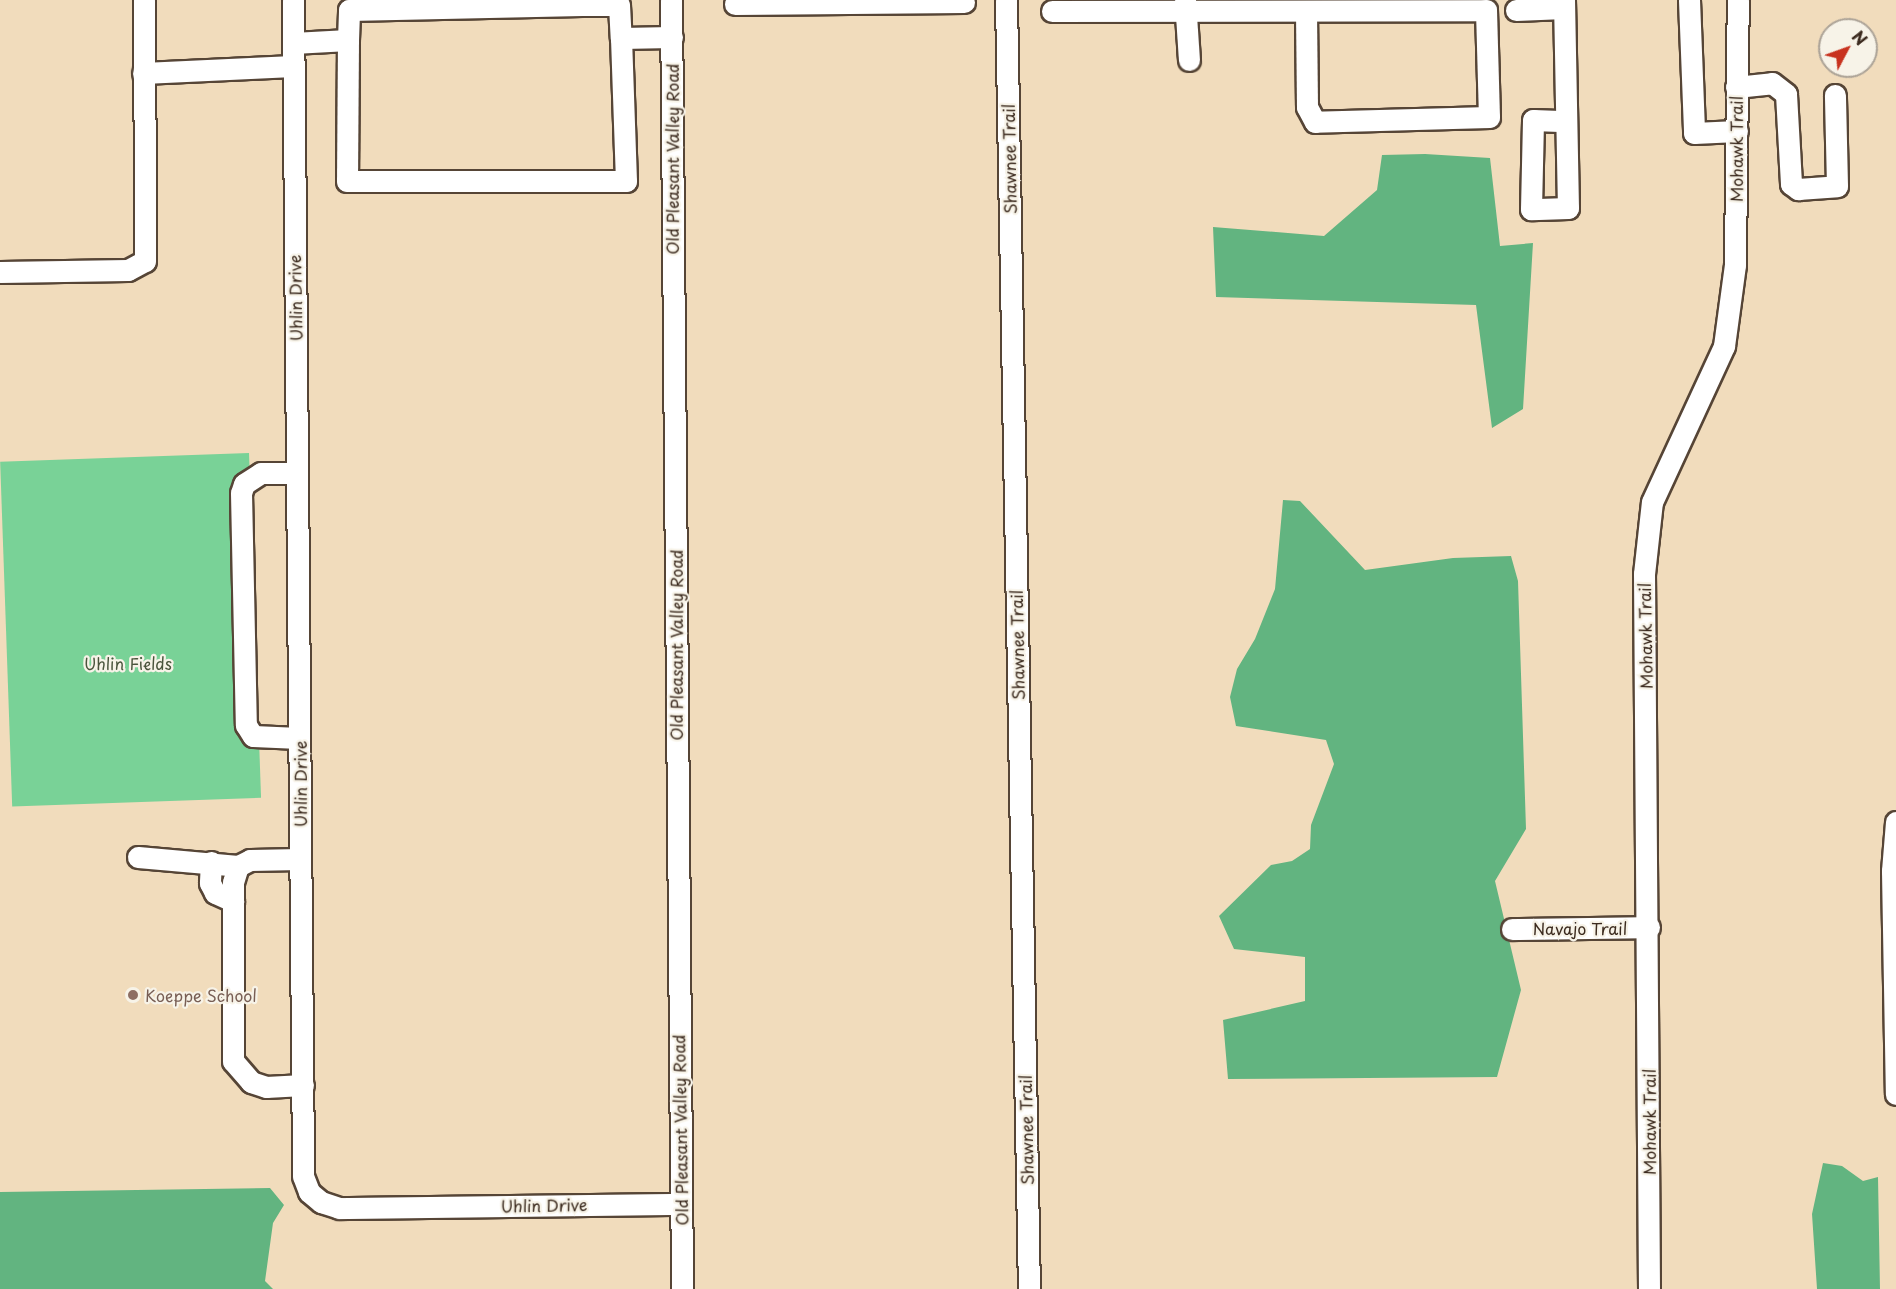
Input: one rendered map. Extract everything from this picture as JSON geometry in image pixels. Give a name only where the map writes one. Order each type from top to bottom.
[{"type":"street","points":[[0,272],[128,270],[145,261],[144,0]]},
{"type":"street","name":"Uhlin Drive","points":[[293,0],[303,1176],[309,1192],[321,1202],[339,1208],[680,1204]]},
{"type":"street","name":"Old Pleasant Valley Road","points":[[671,0],[682,1289]]},
{"type":"street","name":"Shawnee Trail","points":[[1006,0],[1029,1289]]},
{"type":"street","points":[[1689,0],[1694,133],[1737,131]]},
{"type":"street","name":"Mohawk Trail","points":[[1649,1289],[1649,927],[1644,574],[1652,502],[1724,346],[1735,265],[1738,0]]},
{"type":"street","points":[[735,4],[964,2]]},
{"type":"street","points":[[1052,11],[1185,6],[1306,11],[1397,4],[1486,10],[1489,117],[1315,122],[1307,107],[1306,11]]},
{"type":"street","points":[[1516,10],[1564,4],[1566,121]]},
{"type":"street","points":[[619,5],[626,182],[347,181],[348,40],[349,10],[619,5]]},
{"type":"street","points":[[1185,6],[1189,60]]},
{"type":"street","points":[[621,38],[672,37]]},
{"type":"street","points":[[293,43],[348,40]]},
{"type":"street","points":[[143,73],[293,66]]},
{"type":"street","points":[[1736,87],[1772,83],[1786,94],[1791,184],[1798,189],[1837,186],[1835,95]]},
{"type":"street","points":[[297,473],[261,473],[244,484],[241,493],[246,725],[253,736],[299,738]]},
{"type":"street","points":[[1896,822],[1892,871],[1896,1094]]},
{"type":"street","points":[[138,857],[238,866],[250,860],[300,859]]},
{"type":"street","points":[[211,862],[210,883],[216,893],[233,901]]},
{"type":"street","points":[[238,866],[233,882],[233,1061],[251,1082],[266,1087],[303,1085]]},
{"type":"street","name":"Navajo Trail","points":[[1512,928],[1649,927]]},
{"type":"green space","points":[[1425,154],[1490,158],[1500,246],[1533,243],[1523,409],[1492,428],[1476,305],[1216,297],[1213,227],[1324,236],[1377,190],[1382,155]]},
{"type":"green space","name":"Uhlin Fields","points":[[249,453],[261,798],[12,806],[0,462]]},
{"type":"green space","points":[[1283,500],[1300,501],[1365,570],[1453,558],[1511,556],[1518,581],[1526,829],[1495,881],[1521,990],[1497,1077],[1228,1079],[1223,1020],[1305,1001],[1305,957],[1234,949],[1219,916],[1271,865],[1292,861],[1310,849],[1311,825],[1334,764],[1326,740],[1236,726],[1230,697],[1237,669],[1255,639],[1275,589]]},
{"type":"green space","points":[[1823,1163],[1842,1166],[1863,1181],[1878,1177],[1880,1289],[1817,1289],[1812,1214]]},
{"type":"green space","points":[[270,1188],[284,1205],[273,1223],[265,1281],[273,1289],[0,1289],[0,1192]]},
{"type":"place","name":"Koeppe School","points":[[133,995]]}]
